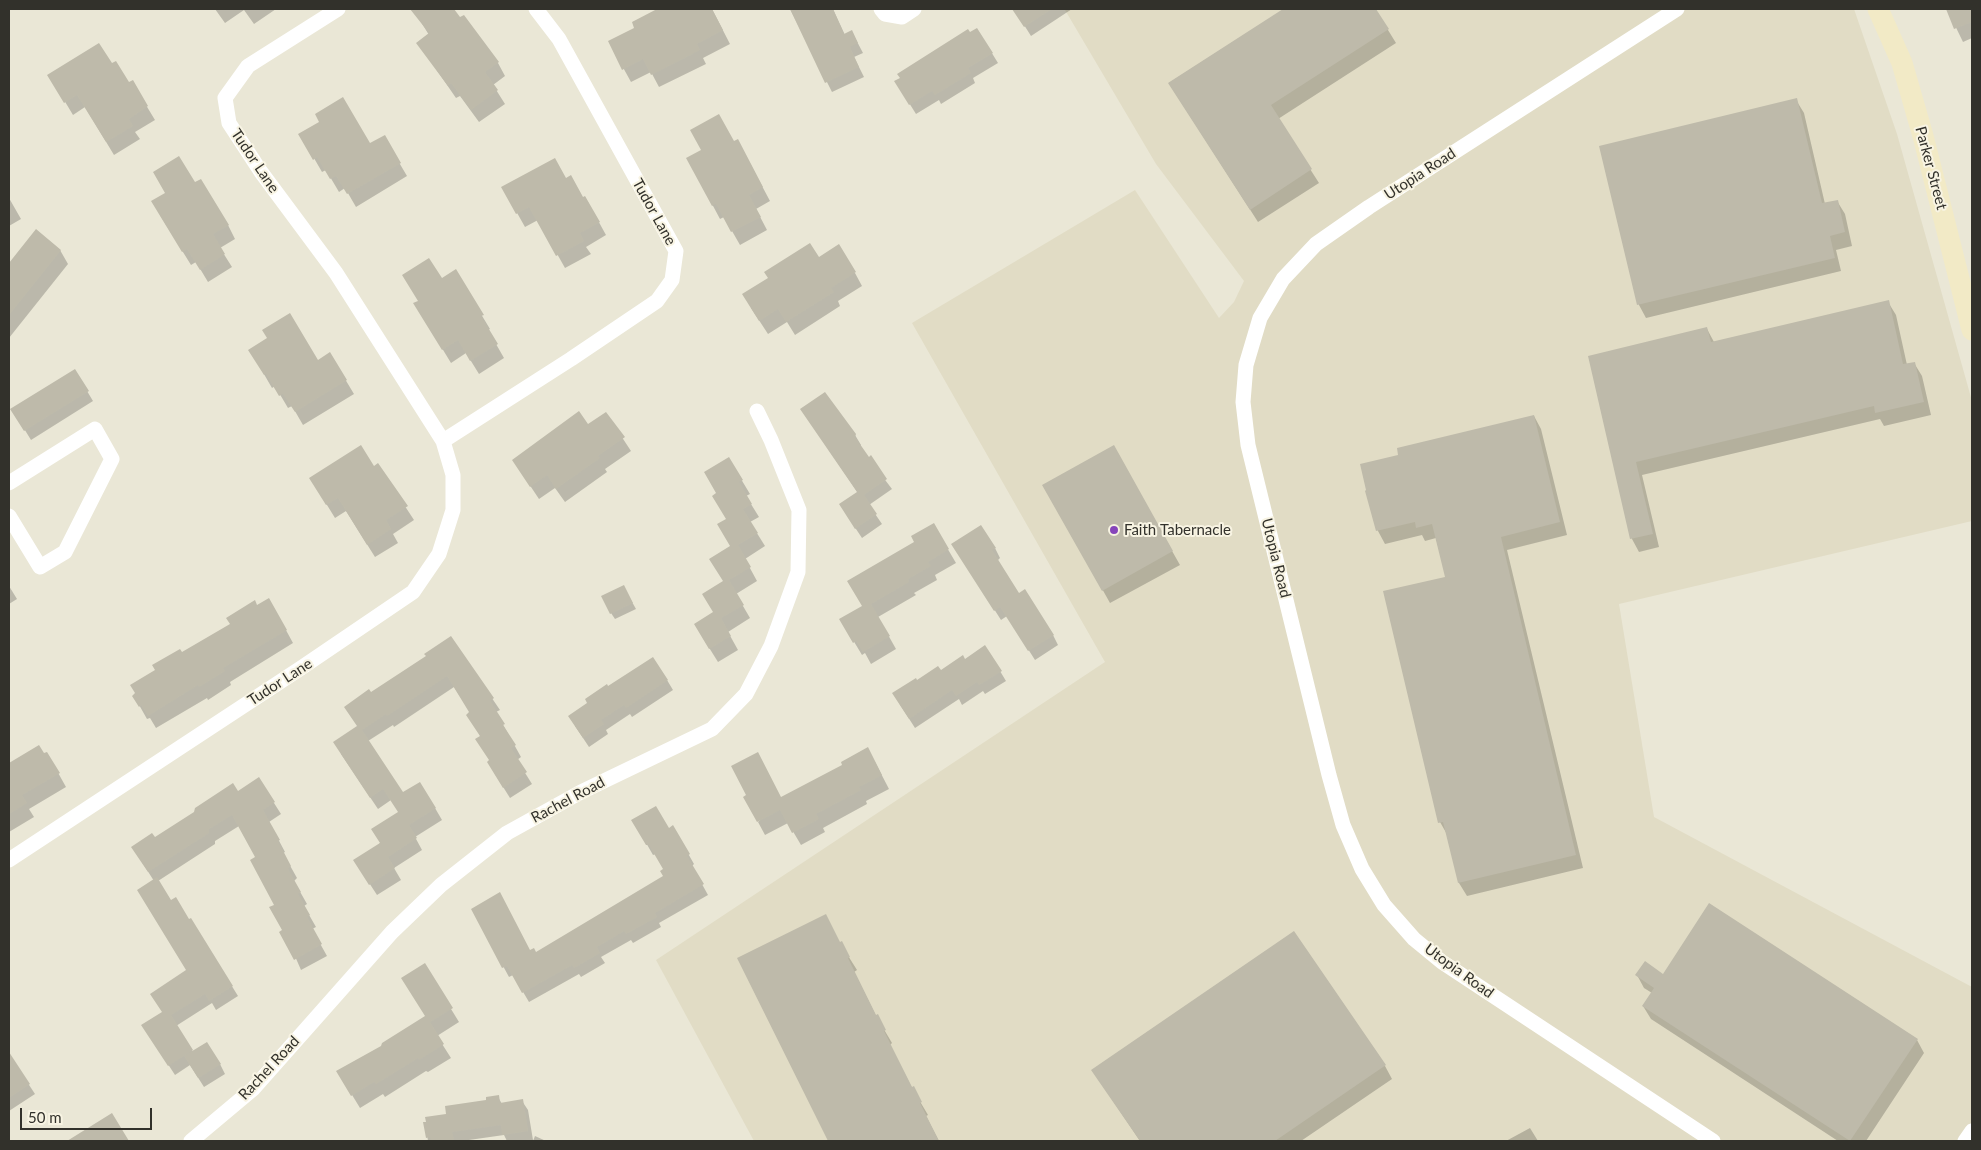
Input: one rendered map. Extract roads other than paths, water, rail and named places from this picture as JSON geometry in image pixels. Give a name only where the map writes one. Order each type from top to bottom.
[{"type":"street","name":"Tudor Lane","points":[[9,860],[413,592],[439,554],[453,510],[453,475],[443,441],[336,273],[261,172],[229,122],[225,98],[248,66],[338,9]]},
{"type":"street","name":"Tudor Lane","points":[[443,441],[658,301],[672,280],[676,251],[559,38],[536,9]]},
{"type":"street","points":[[881,9],[885,14],[902,17],[914,9]]},
{"type":"street","name":"Utopia Road","points":[[1677,9],[1369,207],[1316,244],[1283,279],[1260,318],[1246,365],[1243,402],[1248,445],[1343,826],[1362,869],[1384,906],[1414,939],[1442,962],[1713,1141]]},
{"type":"street","name":"Parker Street","points":[[1878,9],[1902,63],[1923,136],[1972,330]]},
{"type":"street","name":"Rachel Road","points":[[191,1141],[253,1089],[392,932],[440,885],[507,833],[581,792],[712,729],[746,694],[771,646],[798,572],[799,510],[771,440],[756,411]]},
{"type":"street","points":[[9,483],[95,429],[112,458],[65,552],[40,567],[9,516]]},
{"type":"street","points":[[1965,1141],[1972,1131]]},
{"type":"place","name":"Faith Tabernacle","points":[[1114,530]]}]
